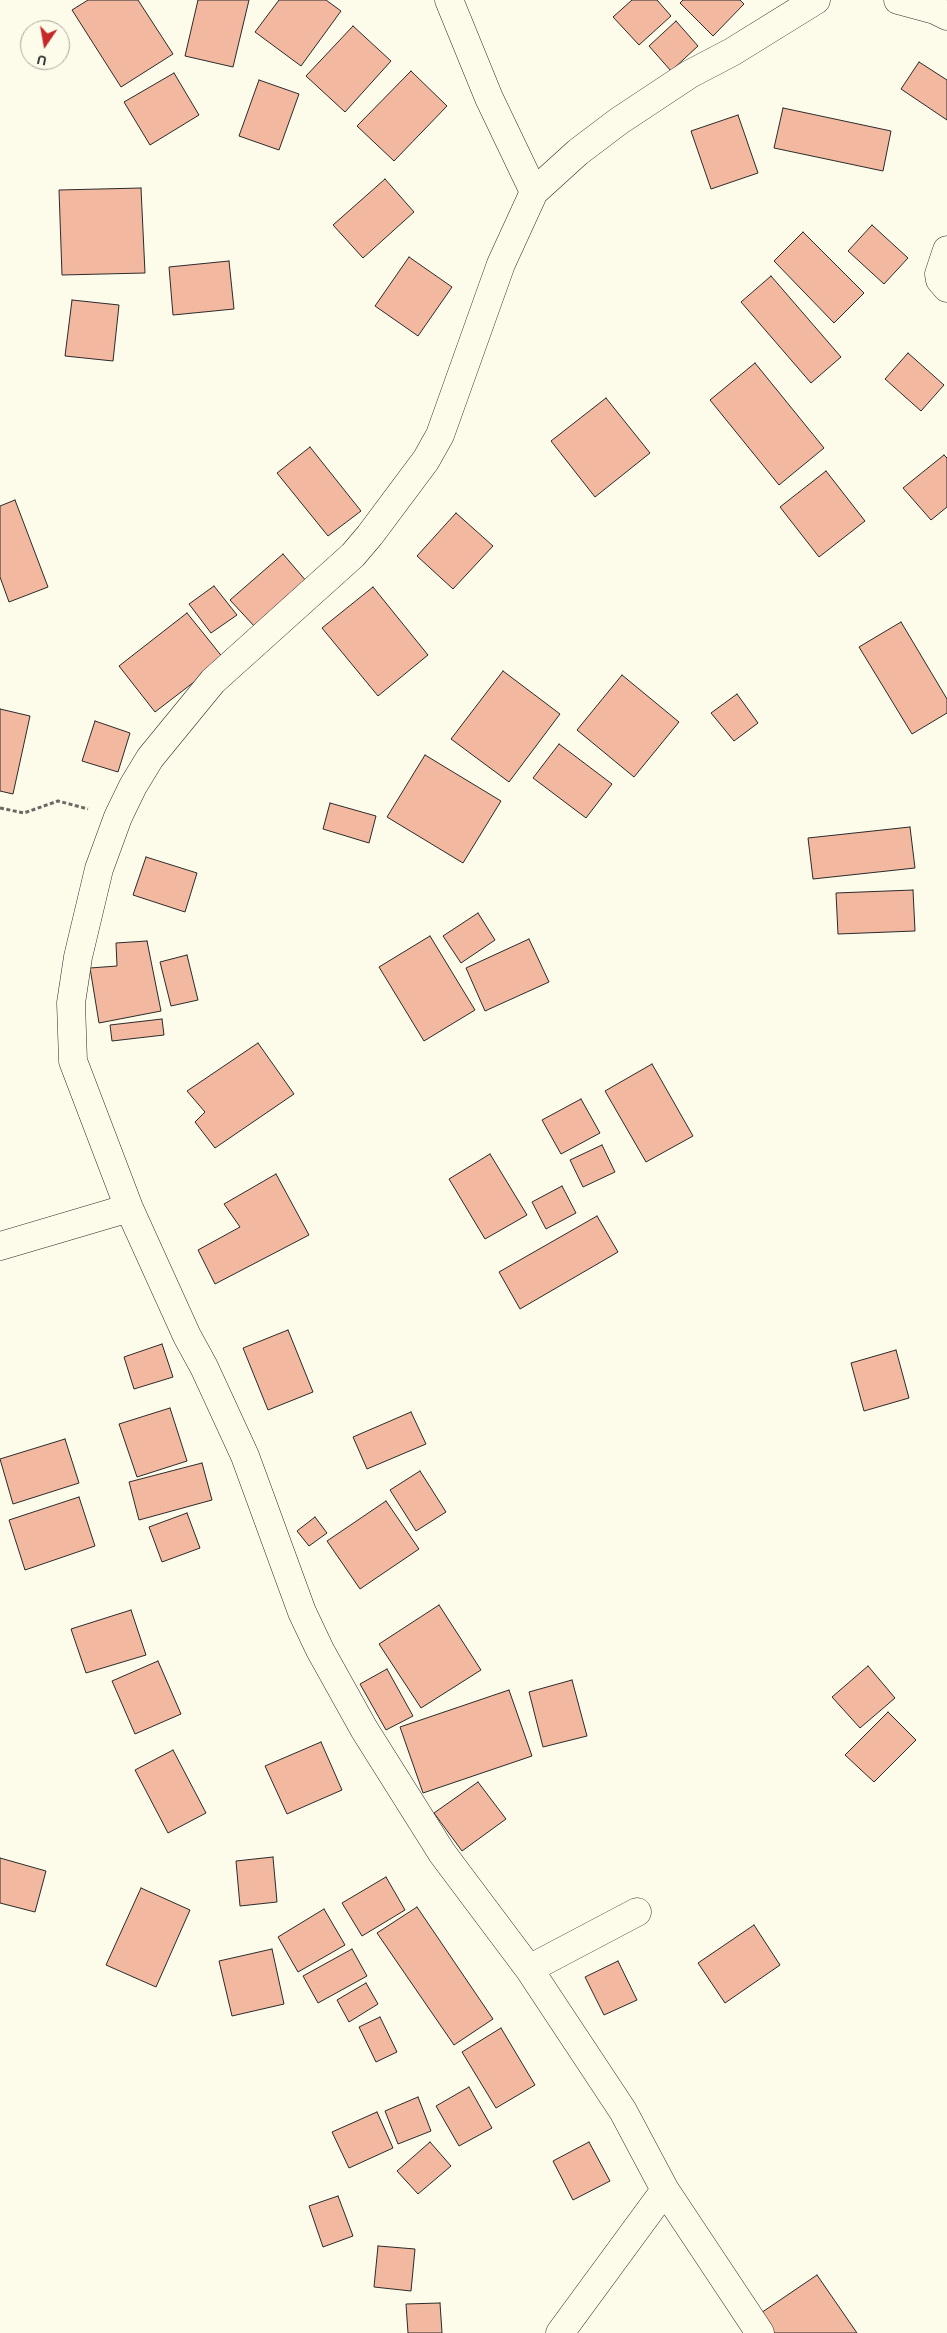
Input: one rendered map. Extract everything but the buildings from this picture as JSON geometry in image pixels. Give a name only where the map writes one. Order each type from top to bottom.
[{"type":"street","points":[[449,0],[490,98],[534,192]]},
{"type":"street","points":[[760,2333],[665,2190],[623,2111],[529,1969],[442,1853],[364,1729],[320,1650],[302,1612],[245,1456],[204,1366],[187,1336],[129,1208],[73,1061],[71,1039],[72,1003],[78,957],[99,869],[118,817],[150,758],[213,681],[353,555],[380,523],[426,460],[440,435],[451,409],[501,264],[534,192],[578,152],[625,116],[690,74],[732,52],[816,0]]},
{"type":"street","points":[[898,0],[935,10],[947,16]]},
{"type":"street","points":[[947,250],[939,274],[940,280],[947,288]]},
{"type":"street","points":[[0,1246],[129,1208]]},
{"type":"street","points":[[529,1969],[637,1912]]},
{"type":"street","points":[[560,2333],[665,2190]]},
{"type":"path","points":[[0,808],[24,813],[58,801],[118,817]]}]
